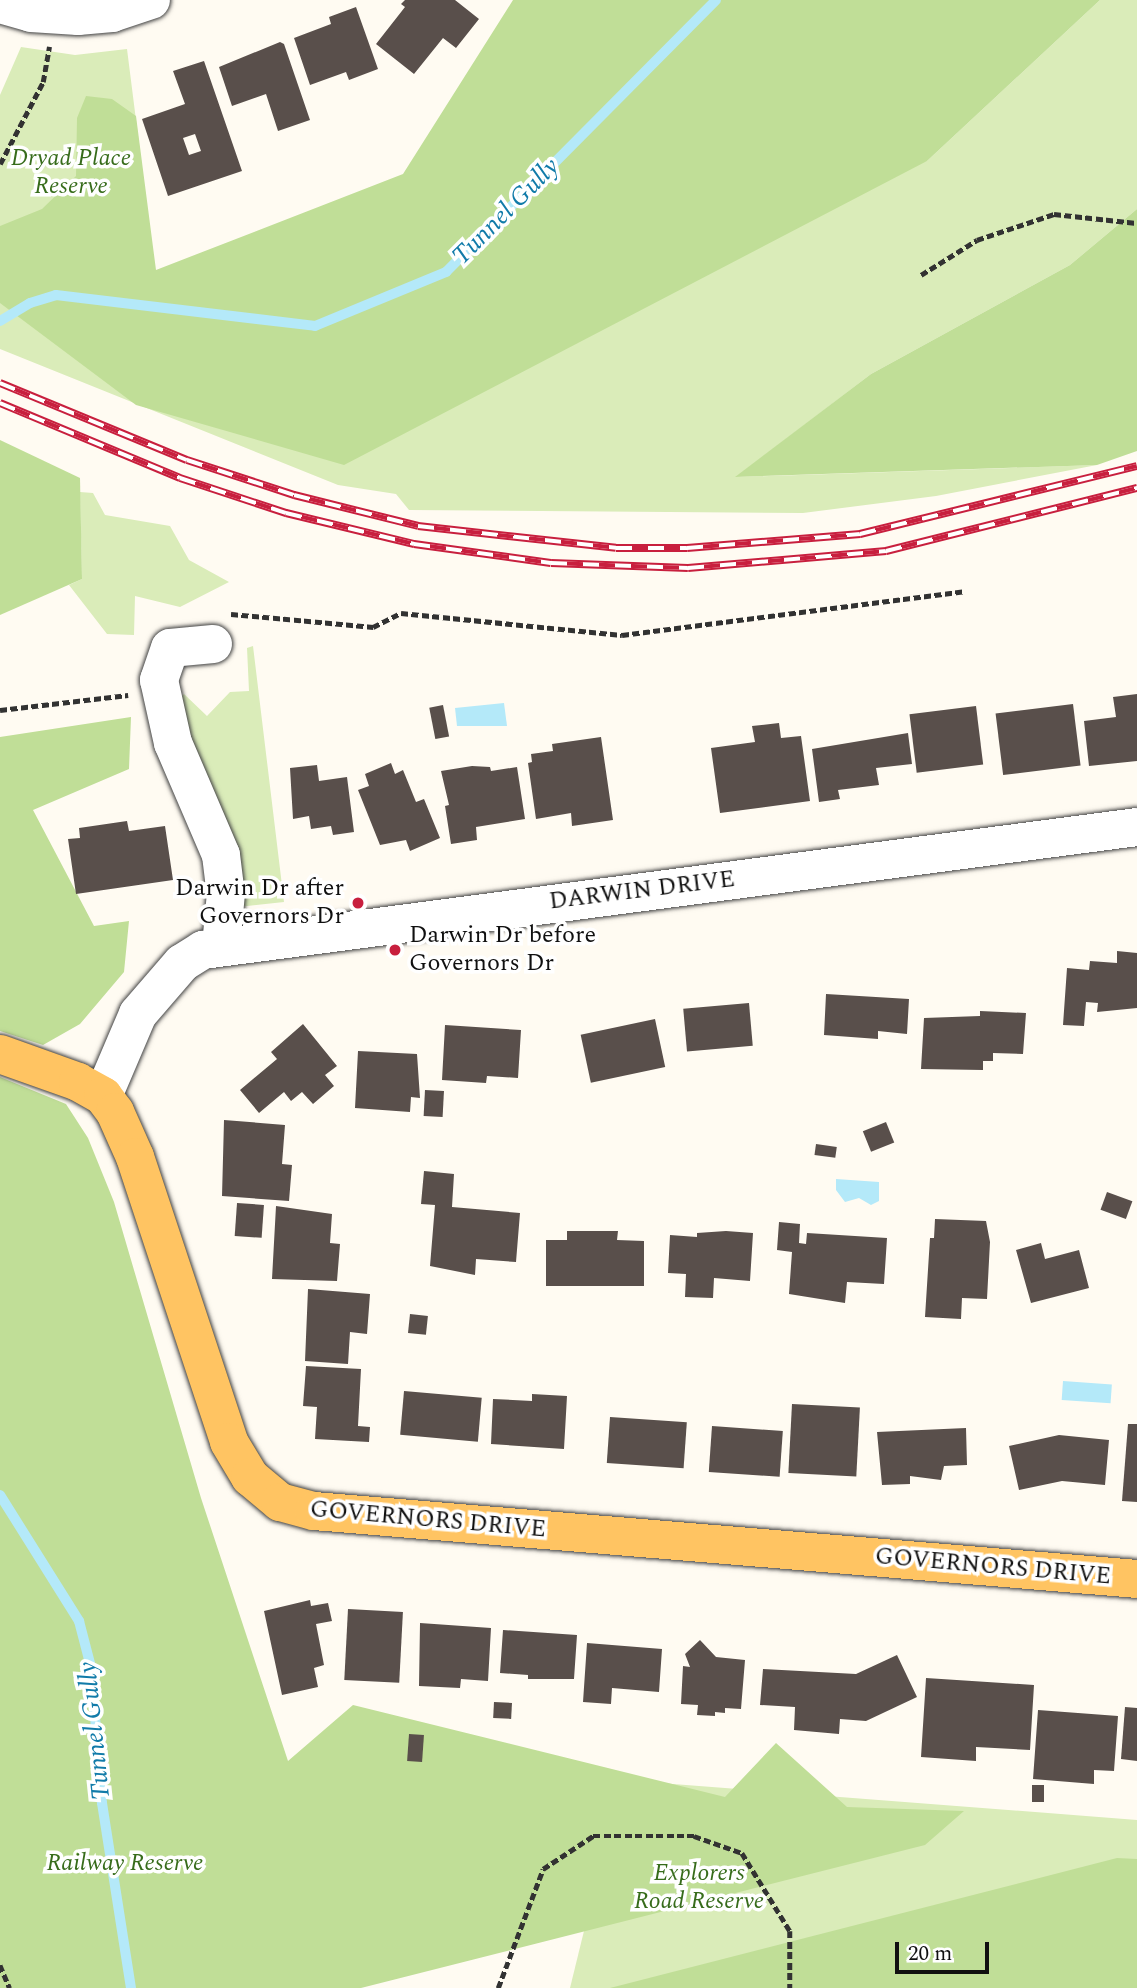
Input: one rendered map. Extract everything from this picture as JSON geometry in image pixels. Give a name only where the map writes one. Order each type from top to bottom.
[{"type":"main road","points":[[0,1054],[40,1067],[103,1096]]},
{"type":"main road","name":"GOVERNORS DRIVE","points":[[103,1096],[122,1124],[132,1148],[229,1442],[250,1477],[280,1502],[314,1511],[1137,1579]]},
{"type":"street","points":[[0,4],[49,15],[97,15],[151,0]]},
{"type":"street","points":[[218,629],[170,648],[162,664],[160,685],[173,743],[220,855],[226,893],[221,946]]},
{"type":"street","name":"DARWIN DRIVE","points":[[103,1096],[138,1014],[182,964],[198,952],[221,946],[1137,827]]},
{"type":"path","points":[[0,164],[43,82],[48,61],[49,15]]},
{"type":"path","points":[[921,275],[977,240],[1054,214],[1137,223]]},
{"type":"path","points":[[218,629],[373,627],[401,613],[622,635],[964,591]]},
{"type":"path","points":[[0,710],[74,704],[160,685]]},
{"type":"path","points":[[498,1988],[543,1869],[593,1836],[694,1836],[742,1853],[790,1931],[790,1988]]},
{"type":"path","points":[[0,1965],[10,1988]]},
{"type":"green space","points":[[513,0],[1100,0],[927,161],[344,465],[136,405],[0,303],[0,226],[42,209],[76,176],[77,118],[86,96],[112,99],[136,116],[156,270],[403,174]]},
{"type":"green space","points":[[1100,0],[1137,0],[1137,209],[1070,265],[871,374],[736,477],[1097,465],[936,496],[803,513],[409,510],[396,494],[338,485],[0,349],[0,303],[927,161]]},
{"type":"green space","name":"Dryad Place Reserve","points":[[21,47],[75,55],[127,49],[155,270],[0,231],[0,95]]},
{"type":"green space","points":[[1137,209],[1137,451],[1097,465],[735,477],[871,374],[1070,265]]},
{"type":"green space","points":[[0,440],[80,478],[82,579],[0,615]]},
{"type":"green space","points":[[80,492],[93,493],[105,515],[170,526],[189,560],[229,582],[180,607],[135,596],[134,635],[107,634],[69,585],[82,579]]},
{"type":"green space","points":[[253,646],[284,902],[239,907],[177,702],[184,694],[207,716],[230,692],[249,691],[247,648]]},
{"type":"green space","points":[[131,717],[129,769],[33,810],[94,926],[129,921],[124,972],[80,1024],[43,1045],[0,1031],[0,737]]},
{"type":"green space","name":"Railway Reserve","points":[[0,1077],[66,1104],[88,1138],[114,1202],[201,1498],[288,1761],[353,1705],[725,1797],[776,1743],[847,1807],[964,1811],[925,1845],[361,1988],[0,1988]]},
{"type":"green space","name":"Explorers Road Reserve","points":[[621,1780],[1137,1820],[1137,1988],[570,1988]]},
{"type":"green space","points":[[1117,1858],[1137,1859],[1137,1988],[610,1988]]},
{"type":"water","points":[[504,703],[507,726],[457,726],[455,708]]},
{"type":"water","points":[[836,1179],[879,1182],[879,1201],[871,1205],[859,1198],[845,1202],[836,1190]]},
{"type":"water","points":[[1063,1381],[1112,1384],[1111,1403],[1062,1400]]},
{"type":"building","points":[[405,0],[455,0],[479,19],[456,48],[443,38],[414,74],[376,44],[405,7],[401,4]]},
{"type":"building","points":[[356,7],[378,69],[349,80],[346,72],[310,85],[294,38],[331,24],[329,17]]},
{"type":"building","points":[[280,42],[284,44],[310,120],[278,131],[266,94],[232,106],[219,67]]},
{"type":"building","points":[[204,61],[242,171],[168,196],[142,119],[185,104],[173,71]],"holes":[[[195,134],[201,151],[189,155],[183,138]]]},
{"type":"building","points":[[1137,694],[1137,761],[1089,766],[1084,721],[1116,717],[1113,697]]},
{"type":"building","points":[[1073,704],[1081,766],[1003,775],[996,714]]},
{"type":"building","points":[[443,705],[449,736],[435,739],[429,708]]},
{"type":"building","points":[[976,706],[983,765],[917,773],[909,714]]},
{"type":"building","points":[[779,723],[781,738],[801,736],[810,801],[720,813],[711,748],[755,742],[752,726]]},
{"type":"building","points":[[908,733],[912,764],[876,768],[879,785],[838,790],[840,799],[819,802],[812,749]]},
{"type":"building","points":[[601,737],[613,820],[572,826],[571,813],[536,819],[528,763],[532,762],[531,754],[553,751],[552,744]]},
{"type":"building","points":[[391,763],[395,774],[403,770],[416,802],[424,799],[440,838],[410,851],[406,840],[380,845],[358,790],[369,786],[365,774]]},
{"type":"building","points":[[317,765],[319,781],[347,777],[354,832],[333,835],[331,826],[311,829],[309,816],[293,819],[290,768]]},
{"type":"building","points":[[472,766],[490,767],[491,771],[517,767],[525,819],[476,827],[477,840],[451,844],[445,806],[449,805],[441,771]]},
{"type":"building","points":[[127,821],[129,831],[165,826],[173,880],[76,894],[68,839],[80,838],[79,828]]},
{"type":"building","points":[[1117,951],[1137,953],[1137,1008],[1097,1012],[1098,1003],[1086,1002],[1084,1026],[1063,1025],[1067,968],[1089,970],[1090,961],[1117,963]]},
{"type":"building","points":[[826,994],[909,999],[907,1034],[878,1031],[878,1039],[824,1035]]},
{"type":"building","points":[[749,1003],[753,1046],[687,1052],[683,1009]]},
{"type":"building","points":[[980,1011],[1026,1013],[1023,1054],[993,1053],[993,1061],[983,1061],[983,1070],[921,1069],[924,1018],[980,1016]]},
{"type":"building","points":[[655,1019],[665,1067],[591,1083],[581,1035]]},
{"type":"building","points":[[303,1024],[337,1066],[325,1075],[334,1086],[313,1104],[302,1092],[291,1101],[284,1092],[259,1113],[240,1090],[277,1059],[271,1052]]},
{"type":"building","points":[[445,1025],[521,1030],[518,1078],[487,1076],[486,1083],[442,1080]]},
{"type":"building","points":[[358,1051],[417,1054],[420,1098],[411,1097],[410,1112],[355,1108]]},
{"type":"building","points":[[425,1090],[444,1091],[443,1117],[424,1116]]},
{"type":"building","points":[[224,1120],[285,1125],[282,1164],[292,1165],[289,1201],[222,1196]]},
{"type":"building","points":[[886,1122],[894,1142],[871,1152],[863,1131]]},
{"type":"building","points":[[816,1144],[837,1147],[835,1158],[814,1155]]},
{"type":"building","points":[[424,1171],[454,1174],[452,1207],[520,1213],[516,1262],[476,1259],[475,1275],[430,1266],[435,1205],[421,1204]]},
{"type":"building","points":[[1107,1192],[1132,1201],[1126,1219],[1101,1210]]},
{"type":"building","points":[[237,1203],[264,1205],[262,1238],[235,1236]]},
{"type":"building","points":[[276,1206],[332,1214],[330,1243],[340,1244],[337,1281],[272,1279]]},
{"type":"building","points":[[935,1219],[986,1221],[990,1242],[987,1299],[962,1298],[961,1319],[925,1317],[930,1238],[934,1238]]},
{"type":"building","points":[[779,1222],[800,1224],[799,1243],[806,1244],[807,1233],[887,1238],[884,1284],[847,1282],[845,1303],[789,1294],[792,1252],[777,1250]]},
{"type":"building","points":[[567,1231],[618,1231],[617,1240],[644,1241],[644,1286],[546,1286],[546,1240],[567,1240]]},
{"type":"building","points":[[697,1233],[753,1233],[750,1281],[714,1278],[713,1298],[685,1297],[686,1274],[668,1273],[670,1235],[697,1237]]},
{"type":"building","points":[[1041,1243],[1045,1259],[1079,1250],[1089,1288],[1031,1303],[1016,1250]]},
{"type":"building","points":[[308,1289],[370,1294],[367,1334],[350,1332],[348,1364],[305,1361]]},
{"type":"building","points":[[410,1314],[428,1316],[426,1335],[408,1333]]},
{"type":"building","points":[[306,1366],[361,1369],[358,1426],[370,1427],[369,1442],[315,1439],[317,1407],[303,1406]]},
{"type":"building","points":[[404,1391],[482,1398],[478,1442],[400,1435]]},
{"type":"building","points":[[532,1394],[567,1396],[564,1449],[491,1444],[493,1399],[532,1401]]},
{"type":"building","points":[[792,1404],[860,1408],[856,1476],[788,1473]]},
{"type":"building","points":[[610,1417],[687,1422],[684,1468],[607,1463]]},
{"type":"building","points":[[1128,1424],[1137,1424],[1137,1502],[1122,1501]]},
{"type":"building","points":[[712,1426],[783,1431],[780,1477],[709,1472]]},
{"type":"building","points":[[966,1428],[967,1465],[944,1466],[941,1480],[910,1476],[910,1484],[882,1485],[877,1432]]},
{"type":"building","points":[[1059,1435],[1109,1440],[1105,1485],[1062,1481],[1019,1490],[1009,1446]]},
{"type":"building","points":[[310,1600],[311,1606],[328,1603],[332,1621],[316,1624],[324,1665],[314,1668],[318,1687],[282,1695],[264,1611]]},
{"type":"building","points":[[348,1609],[403,1612],[399,1683],[344,1680]]},
{"type":"building","points":[[420,1623],[491,1628],[488,1681],[461,1679],[460,1688],[419,1686]]},
{"type":"building","points":[[503,1630],[577,1635],[574,1679],[528,1679],[528,1675],[500,1673]]},
{"type":"building","points":[[700,1640],[716,1657],[745,1660],[741,1709],[725,1708],[725,1713],[715,1712],[715,1716],[697,1715],[698,1705],[681,1704],[683,1666],[690,1667],[685,1654]]},
{"type":"building","points":[[587,1643],[662,1649],[659,1692],[612,1688],[611,1704],[583,1702]]},
{"type":"building","points":[[897,1655],[917,1697],[866,1721],[840,1719],[839,1734],[794,1730],[795,1707],[760,1705],[763,1669],[856,1674]]},
{"type":"building","points":[[926,1678],[1034,1685],[1030,1750],[976,1747],[976,1761],[921,1757]]},
{"type":"building","points":[[494,1702],[512,1703],[511,1719],[493,1718]]},
{"type":"building","points":[[1125,1707],[1137,1708],[1137,1761],[1121,1759]]},
{"type":"building","points":[[1038,1710],[1118,1716],[1114,1771],[1094,1770],[1094,1784],[1033,1779]]},
{"type":"building","points":[[409,1734],[424,1735],[422,1762],[407,1761]]},
{"type":"building","points":[[1032,1785],[1044,1785],[1044,1802],[1032,1802]]},
{"type":"waterway","name":"Tunnel Gully","points":[[0,321],[30,303],[56,295],[315,326],[446,272],[716,0]]},
{"type":"waterway","name":"Tunnel Gully","points":[[0,1495],[79,1621],[91,1667],[102,1803],[131,1988]]},
{"type":"railway","points":[[0,383],[187,460],[294,495],[418,526],[616,548],[687,548],[860,534],[1137,466]]},
{"type":"railway","points":[[0,403],[180,478],[286,513],[414,544],[551,563],[688,568],[886,551],[1137,488]]},
{"type":"place","name":"Darwin Dr after Governors Dr","points":[[358,903]]},
{"type":"place","name":"Darwin Dr before Governors Dr","points":[[395,950]]}]
